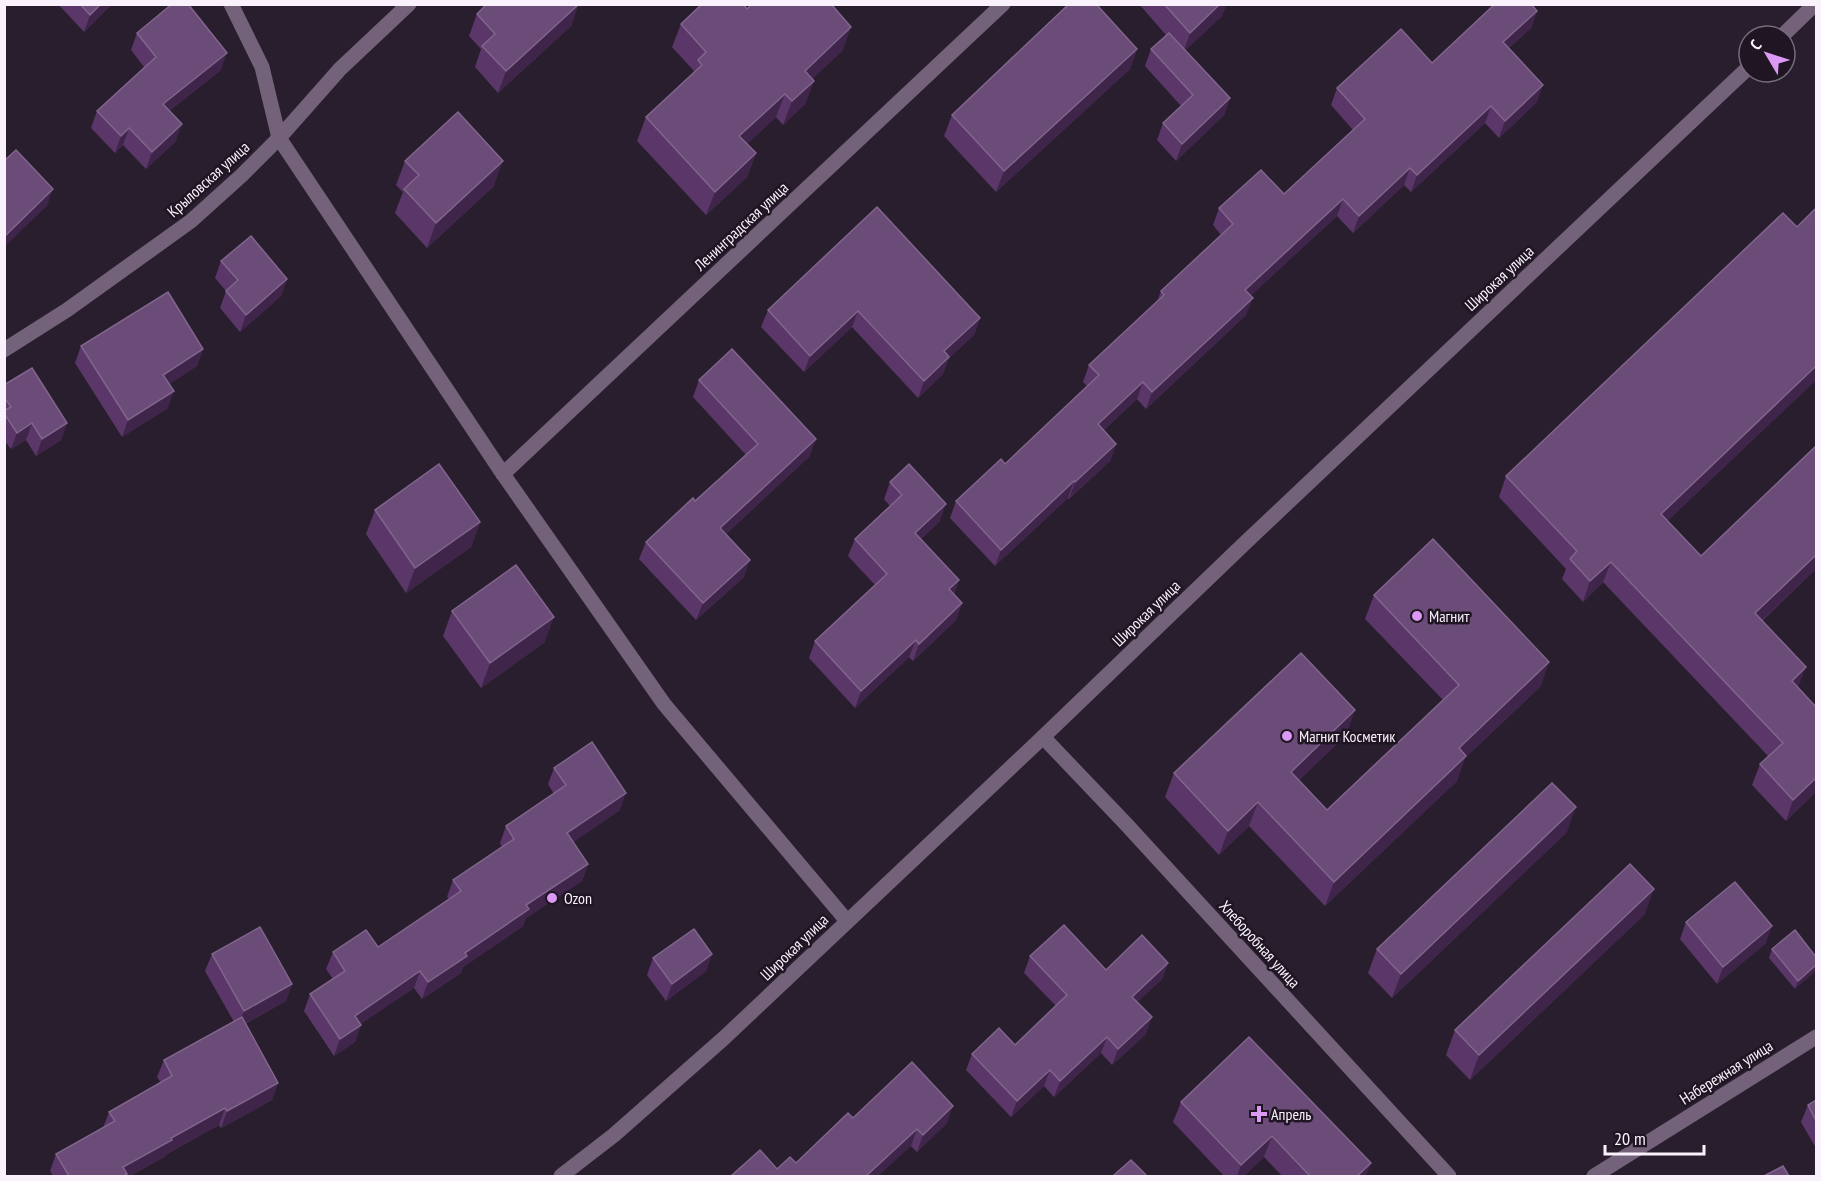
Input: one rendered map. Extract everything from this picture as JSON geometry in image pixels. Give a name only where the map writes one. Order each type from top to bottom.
[{"type":"street","points":[[231,4],[262,67],[279,138],[503,474],[664,704],[847,921]]},
{"type":"street","name":"Крыловская улица","points":[[4,350],[67,310],[191,221],[242,175],[279,138],[340,69],[409,4]]},
{"type":"street","name":"Ленинградская улица","points":[[503,474],[1003,4]]},
{"type":"street","points":[[1794,24],[1815,4]]},
{"type":"street","name":"Широкая улица","points":[[561,1176],[614,1135],[724,1038],[1737,78]]},
{"type":"street","name":"Хлеборобная улица","points":[[1043,737],[1134,832],[1449,1176]]},
{"type":"street","name":"Набережная улица","points":[[1594,1176],[1816,1037]]},
{"type":"building","points":[[80,4],[101,4],[90,15]]},
{"type":"building","points":[[172,4],[188,4],[227,53],[163,104],[182,124],[152,152],[129,128],[121,136],[97,111],[156,57],[137,33]]},
{"type":"building","points":[[487,4],[578,5],[506,71],[482,46],[495,34],[477,14]]},
{"type":"building","points":[[702,4],[743,4],[747,9],[752,4],[831,4],[851,27],[805,71],[814,81],[792,101],[785,94],[739,136],[756,153],[715,192],[646,117],[702,65],[698,60],[706,52],[681,24]]},
{"type":"building","points":[[1069,4],[1096,4],[1137,49],[1004,171],[952,115]]},
{"type":"building","points":[[1164,4],[1220,4],[1190,33]]},
{"type":"building","points":[[1495,4],[1531,4],[1537,11],[1503,42],[1543,85],[1505,121],[1491,106],[1417,175],[1410,168],[1359,216],[1343,199],[1245,290],[1253,298],[1152,392],[1143,382],[1098,424],[1116,444],[1001,550],[956,501],[1001,459],[1005,464],[1099,375],[1089,365],[1164,295],[1161,291],[1233,224],[1219,208],[1261,170],[1284,194],[1365,119],[1337,88],[1401,29],[1432,63]]},
{"type":"building","points":[[1169,33],[1230,98],[1182,144],[1163,123],[1193,95],[1151,49]]},
{"type":"building","points":[[458,112],[503,161],[436,223],[404,189],[419,175],[405,161]]},
{"type":"building","points":[[16,150],[53,189],[4,237],[4,161]]},
{"type":"building","points":[[877,207],[980,318],[944,351],[949,357],[924,381],[858,311],[810,356],[768,310]]},
{"type":"building","points":[[1816,208],[1816,366],[1661,514],[1701,556],[1816,446],[1816,555],[1755,613],[1806,667],[1792,681],[1816,707],[1816,778],[1793,800],[1760,764],[1783,743],[1611,562],[1590,581],[1570,559],[1577,551],[1506,476],[1783,213],[1797,227]]},
{"type":"building","points":[[251,236],[287,279],[246,315],[226,291],[238,280],[221,261]]},
{"type":"building","points":[[168,292],[203,349],[163,375],[174,391],[128,420],[81,346]]},
{"type":"building","points":[[732,349],[816,439],[720,528],[750,560],[703,603],[646,542],[693,498],[695,501],[758,444],[699,380]]},
{"type":"building","points":[[32,368],[67,423],[42,439],[32,423],[17,433],[4,413],[11,407],[4,397],[4,385]]},
{"type":"building","points":[[439,464],[480,522],[415,568],[375,510]]},
{"type":"building","points":[[909,464],[946,504],[915,533],[959,580],[949,589],[962,603],[919,644],[916,640],[861,691],[815,641],[887,574],[855,539],[902,495],[890,482]]},
{"type":"building","points":[[1433,539],[1549,662],[1459,748],[1466,756],[1334,882],[1258,802],[1228,831],[1174,773],[1301,653],[1355,710],[1291,772],[1327,810],[1459,685],[1374,595]]},
{"type":"building","points":[[516,565],[554,617],[490,663],[452,611]]},
{"type":"building","points":[[592,742],[626,793],[567,833],[588,864],[526,905],[529,909],[465,953],[467,956],[428,982],[420,971],[355,1016],[361,1025],[340,1039],[310,994],[345,971],[333,952],[366,930],[378,947],[461,891],[453,880],[514,839],[506,826],[566,785],[554,768]]},
{"type":"building","points":[[1552,783],[1576,807],[1401,974],[1377,949]]},
{"type":"building","points":[[1630,864],[1654,889],[1479,1055],[1455,1030]]},
{"type":"building","points":[[1735,882],[1772,926],[1723,967],[1686,922]]},
{"type":"building","points":[[1064,925],[1106,970],[1142,935],[1168,963],[1132,997],[1152,1017],[1118,1049],[1107,1037],[1060,1081],[1050,1070],[1017,1101],[972,1054],[999,1028],[1015,1045],[1067,995],[1030,956]]},
{"type":"building","points":[[260,927],[292,984],[244,1011],[212,954]]},
{"type":"building","points":[[694,929],[712,954],[672,984],[653,958]]},
{"type":"building","points":[[1795,930],[1816,957],[1816,965],[1798,981],[1772,949]]},
{"type":"building","points":[[242,1017],[278,1083],[227,1111],[225,1108],[171,1138],[172,1140],[123,1167],[127,1174],[123,1176],[69,1176],[56,1154],[115,1121],[109,1112],[172,1076],[164,1060]]},
{"type":"building","points":[[1249,1037],[1371,1163],[1357,1176],[1310,1176],[1272,1136],[1241,1165],[1181,1102]]},
{"type":"building","points":[[912,1062],[953,1106],[923,1135],[917,1129],[866,1176],[731,1176],[760,1150],[777,1169],[790,1157],[796,1163],[848,1113],[853,1118]]},
{"type":"building","points":[[1816,1100],[1816,1121],[1808,1105]]},
{"type":"building","points":[[1131,1160],[1147,1176],[1113,1176]]},
{"type":"building","points":[[1783,1166],[1789,1176],[1764,1176]]},
{"type":"place","name":"Магнит","points":[[1417,616]]},
{"type":"place","name":"Магнит Косметик","points":[[1287,736]]},
{"type":"place","name":"Ozon","points":[[552,898]]},
{"type":"place","name":"Апрель","points":[[1259,1114]]}]
